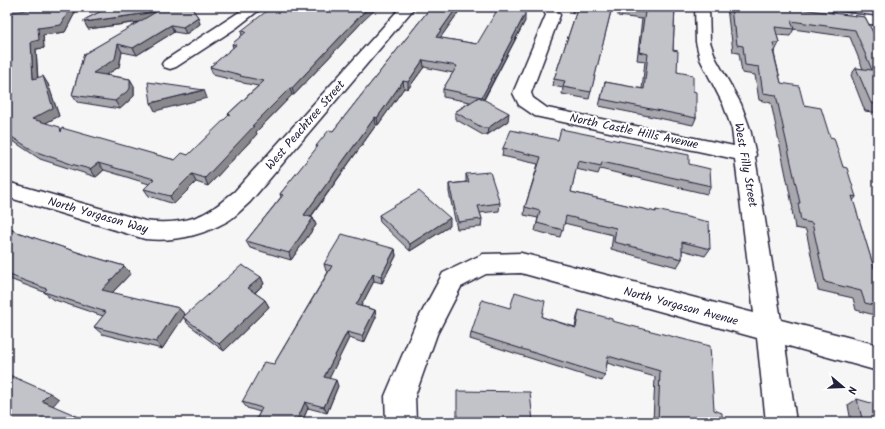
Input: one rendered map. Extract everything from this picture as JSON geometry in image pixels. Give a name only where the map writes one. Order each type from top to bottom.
[{"type":"street","points":[[7,15],[60,7]]},
{"type":"street","points":[[170,64],[256,7]]},
{"type":"street","name":"West Peachtree Street","points":[[191,228],[219,216],[242,197],[408,7]]},
{"type":"street","name":"North Castle Hills Avenue","points":[[548,7],[553,15],[522,93],[525,102],[541,112],[746,155]]},
{"type":"street","name":"West Filly Street","points":[[702,7],[703,42],[708,60],[732,104],[742,129],[770,330],[781,422]]},
{"type":"street","points":[[826,14],[878,21]]},
{"type":"street","name":"North Yorgason Way","points":[[7,189],[145,230],[162,232],[191,228]]},
{"type":"street","name":"North Yorgason Avenue","points":[[401,422],[400,396],[428,326],[452,280],[483,264],[521,264],[878,358]]},
{"type":"building","points":[[46,7],[71,7],[61,25],[38,28],[39,40],[31,42],[33,79],[43,76],[53,108],[32,119],[60,127],[61,132],[62,128],[175,160],[182,153],[188,155],[230,114],[228,114],[264,81],[210,67],[236,45],[232,44],[246,32],[241,31],[272,7],[370,7],[292,88],[290,88],[252,126],[254,126],[205,178],[192,174],[170,196],[144,189],[154,179],[98,163],[90,169],[71,164],[34,151],[7,134],[7,25],[13,12]]},
{"type":"building","points":[[109,7],[191,7],[198,17],[183,27],[171,25],[133,48],[118,44],[115,59],[93,73],[130,79],[130,89],[115,101],[72,95],[84,54],[156,12],[84,22],[84,20]]},
{"type":"building","points":[[431,7],[457,7],[436,37],[477,44],[499,7],[525,7],[525,14],[482,97],[443,89],[457,66],[423,60],[408,82],[403,81],[377,118],[375,117],[304,215],[313,218],[289,253],[246,241],[283,195],[280,194],[318,146],[316,146],[329,130],[333,131]]},
{"type":"building","points":[[578,7],[612,7],[591,92],[563,87],[565,81],[554,79]]},
{"type":"building","points":[[620,7],[675,7],[673,50],[678,51],[677,72],[693,75],[693,91],[696,92],[696,118],[601,99],[605,82],[644,89],[648,54],[639,52],[645,12],[620,9]]},
{"type":"building","points":[[731,7],[778,7],[865,17],[878,42],[878,105],[871,103],[856,68],[872,70],[855,30],[791,21],[794,29],[775,27],[779,43],[773,43],[775,51],[773,51],[781,83],[799,86],[804,105],[821,108],[830,137],[834,138],[843,167],[847,168],[856,197],[852,196],[874,268],[878,269],[878,306],[865,303],[861,291],[825,282],[812,223],[801,221],[798,203],[800,203],[776,95],[763,93],[759,67],[745,65],[743,46],[737,45]]},
{"type":"building","points":[[148,82],[204,90],[151,103]]},
{"type":"building","points":[[479,97],[509,113],[488,128],[483,128],[455,112]]},
{"type":"building","points":[[561,129],[689,155],[689,164],[710,169],[711,186],[602,162],[601,166],[578,161],[571,192],[656,212],[656,210],[709,222],[710,249],[682,242],[682,259],[614,242],[616,228],[566,216],[563,230],[537,223],[540,211],[525,207],[541,157],[503,148],[511,130],[558,140]]},
{"type":"building","points":[[490,172],[500,203],[478,206],[482,219],[458,222],[449,184],[469,182],[466,174]]},
{"type":"building","points":[[419,191],[450,218],[410,244],[379,215]]},
{"type":"building","points":[[7,227],[13,229],[11,230],[83,254],[124,266],[102,290],[179,308],[156,342],[94,327],[106,312],[44,292],[47,289],[7,274]]},
{"type":"building","points":[[342,234],[395,249],[381,276],[373,274],[356,305],[375,310],[362,336],[347,332],[324,377],[336,380],[324,407],[305,402],[296,422],[255,422],[262,408],[242,402],[264,362],[274,364],[332,266],[324,264]]},
{"type":"building","points":[[242,265],[261,277],[248,288],[265,300],[219,344],[183,317]]},
{"type":"building","points":[[515,292],[545,301],[542,317],[576,328],[579,310],[612,319],[612,321],[710,346],[714,410],[722,413],[722,422],[658,422],[660,371],[608,356],[605,375],[471,333],[482,300],[510,308]]},
{"type":"building","points":[[7,374],[50,393],[42,401],[91,422],[7,422]]},
{"type":"building","points":[[457,391],[530,392],[533,422],[457,422]]},
{"type":"building","points":[[857,399],[878,405],[878,422],[863,422]]}]
